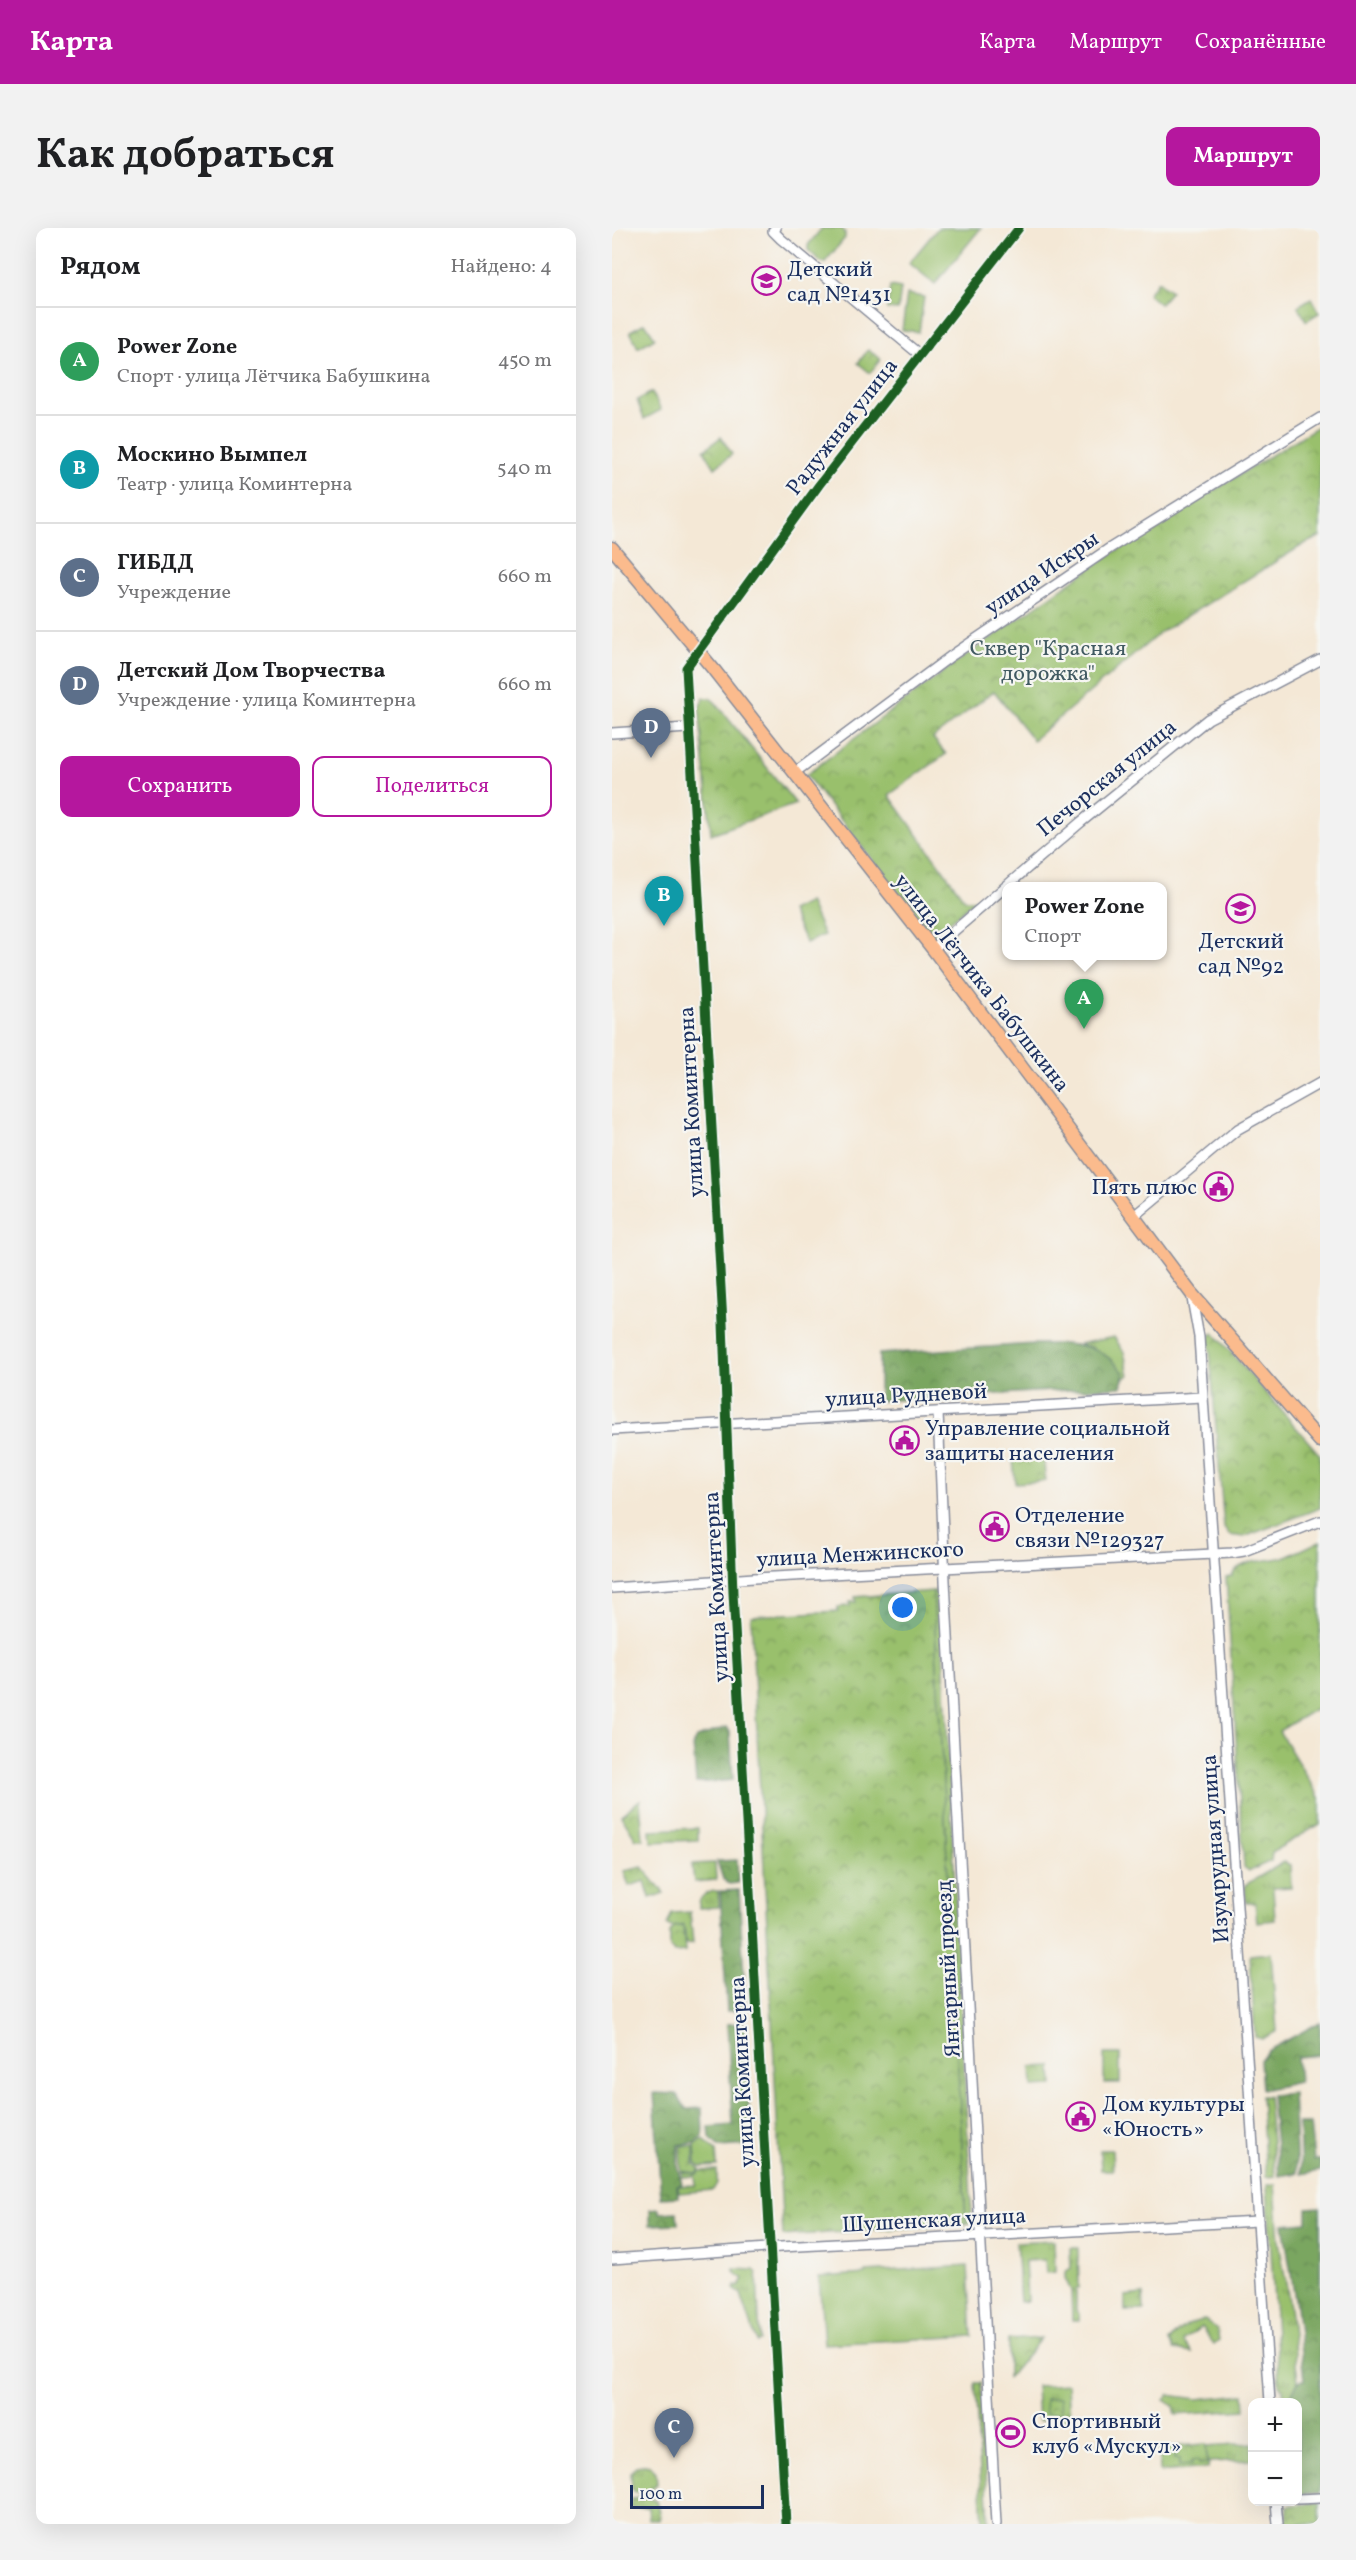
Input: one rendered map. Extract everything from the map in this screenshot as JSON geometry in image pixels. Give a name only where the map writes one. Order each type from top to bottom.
[{"type":"main road","name":"улица Лётчика Бабушкина","points":[[612,548],[698,651],[933,949],[1191,1293],[1320,1441]]},
{"type":"street","points":[[776,228],[773,231],[781,239],[920,356]]},
{"type":"street","name":"Радужная улица","points":[[698,651],[819,485],[1019,228]]},
{"type":"street","name":"улица Искры","points":[[794,773],[951,656],[1110,548],[1320,418]]},
{"type":"street","name":"улица Коминтерна","points":[[698,651],[686,668],[688,728],[786,2524]]},
{"type":"street","name":"Печорская улица","points":[[1011,882],[1084,819],[1208,719],[1320,660]]},
{"type":"street","points":[[612,733],[688,728]]},
{"type":"street","name":"Печорская улица","points":[[933,949],[1002,890]]},
{"type":"street","points":[[1134,1216],[1238,1129],[1320,1083]]},
{"type":"street","name":"Изумрудная улица","points":[[1191,1293],[1198,1337],[1270,2398]]},
{"type":"street","name":"улица Рудневой","points":[[612,1430],[1202,1397]]},
{"type":"street","name":"Янтарный проезд","points":[[938,1412],[944,1568],[996,2524]]},
{"type":"street","name":"улица Менжинского","points":[[612,1588],[734,1579],[1213,1554],[1244,1551],[1320,1521]]},
{"type":"street","name":"Шушенская улица","points":[[612,2259],[1258,2221]]},
{"type":"street","points":[[1302,2499],[1320,2498]]},
{"type":"street","points":[[1276,2506],[1278,2524]]},
{"type":"green space","points":[[822,228],[841,228],[845,232],[845,238],[825,262],[821,262],[808,250],[808,245]]},
{"type":"green space","points":[[938,228],[981,228],[935,284],[909,263]]},
{"type":"green space","points":[[1158,281],[1171,291],[1160,304],[1148,294]]},
{"type":"green space","points":[[890,286],[901,288],[898,310],[887,309]]},
{"type":"green space","points":[[907,294],[924,297],[919,332],[902,330]]},
{"type":"green space","points":[[1311,298],[1319,313],[1306,321],[1298,306]]},
{"type":"green space","points":[[645,323],[655,338],[638,348],[630,331]]},
{"type":"green space","points":[[868,350],[881,359],[870,373],[858,363]]},
{"type":"green space","points":[[652,392],[661,410],[644,419],[637,400]]},
{"type":"green space","name":"Сквер \"Красная дорожка\"","points":[[1320,425],[1320,537],[1306,543],[1161,632],[1033,740],[994,691],[933,738],[946,754],[889,795],[965,900],[975,900],[932,937],[806,775],[951,666],[1108,556]]},
{"type":"green space","points":[[721,437],[732,454],[715,468],[704,450]]},
{"type":"green space","points":[[704,698],[710,698],[715,702],[796,804],[711,834],[699,707]]},
{"type":"green space","points":[[809,902],[824,935],[806,943],[791,911]]},
{"type":"green space","points":[[1214,1333],[1320,1455],[1320,1508],[1244,1537],[1229,1535],[1224,1528],[1209,1341],[1210,1335]]},
{"type":"green space","points":[[1114,1337],[1124,1352],[1129,1375],[1124,1379],[1124,1373],[1095,1349],[1079,1344]]},
{"type":"green space","points":[[1034,1344],[1072,1344],[1094,1349],[1114,1362],[1124,1373],[1121,1387],[879,1401],[879,1354]]},
{"type":"green space","points":[[1044,1458],[1045,1481],[1015,1483],[1013,1459]]},
{"type":"green space","points":[[1320,1541],[1320,1706],[1279,1731],[1320,1799],[1320,1824],[1272,1852],[1271,1861],[1249,1871],[1244,1867],[1226,1577],[1232,1576],[1236,1570],[1248,1563],[1278,1559]]},
{"type":"green space","points":[[933,1591],[940,1591],[972,2222],[966,2224]]},
{"type":"green space","points":[[933,1591],[966,2224],[783,2236],[751,1616],[838,1611],[838,1607],[850,1606],[850,1602],[856,1602],[855,1597]]},
{"type":"green space","points":[[727,1727],[730,1732],[733,1780],[696,1783],[693,1744],[696,1738]]},
{"type":"green space","points":[[640,1800],[643,1839],[636,1839],[621,1815]]},
{"type":"green space","points":[[698,1828],[698,1840],[651,1842],[650,1830]]},
{"type":"green space","points":[[737,1860],[738,1883],[729,1884],[723,1879],[717,1861]]},
{"type":"green space","points":[[1284,1862],[1290,1865],[1291,1887],[1273,1888],[1275,1920],[1257,1922],[1255,1903],[1246,1903],[1245,1885]]},
{"type":"green space","points":[[715,1863],[716,1880],[694,1882],[692,1864]]},
{"type":"green space","points":[[642,1867],[664,1893],[650,1898],[645,1881],[629,1886],[624,1871]]},
{"type":"green space","points":[[739,1890],[746,2010],[727,2011],[720,1891]]},
{"type":"green space","points":[[718,1891],[719,1907],[699,1908],[700,1900],[704,1895]]},
{"type":"green space","points":[[690,1912],[693,1943],[686,1944],[684,1925],[672,1927],[667,1925],[672,1913]]},
{"type":"green space","points":[[683,1926],[685,1952],[675,1953],[670,1947],[670,1933],[674,1927]]},
{"type":"green space","points":[[1271,1953],[1277,2031],[1262,2039],[1255,2037],[1250,1955]]},
{"type":"green space","points":[[1320,2022],[1320,2055],[1297,2057],[1299,2082],[1262,2090],[1260,2060],[1267,2051]]},
{"type":"green space","points":[[744,2023],[751,2145],[719,2147],[710,2138],[709,2127],[733,2125],[727,2024]]},
{"type":"green space","points":[[1104,2054],[1120,2054],[1120,2083],[1104,2083]]},
{"type":"green space","points":[[1052,2066],[1053,2086],[1032,2087],[1031,2067]]},
{"type":"green space","points":[[654,2093],[677,2094],[686,2109],[702,2108],[703,2136],[695,2143],[678,2145],[678,2169],[682,2184],[677,2185],[678,2197],[661,2198]]},
{"type":"green space","points":[[1293,2093],[1297,2173],[1279,2176],[1271,2095]]},
{"type":"green space","points":[[1261,2096],[1268,2096],[1275,2176],[1266,2177]]},
{"type":"green space","points":[[1299,2124],[1310,2124],[1314,2160],[1320,2160],[1320,2171],[1301,2174]]},
{"type":"green space","points":[[703,2139],[716,2151],[717,2166],[701,2167],[696,2163],[695,2145]]},
{"type":"green space","points":[[680,2146],[694,2146],[694,2164],[700,2169],[697,2173],[681,2171]]},
{"type":"green space","points":[[1100,2150],[1112,2150],[1113,2170],[1101,2170]]},
{"type":"green space","points":[[717,2170],[717,2183],[713,2190],[679,2193],[678,2186],[696,2185],[695,2176],[682,2177],[682,2172],[697,2174],[700,2171]]},
{"type":"green space","points":[[1275,2184],[1279,2242],[1290,2307],[1298,2381],[1290,2398],[1284,2398],[1283,2389],[1279,2385],[1267,2185]]},
{"type":"green space","points":[[1320,2207],[1320,2493],[1302,2494],[1302,2398],[1290,2398],[1298,2381],[1304,2380],[1296,2306],[1283,2224],[1307,2222],[1307,2208]]},
{"type":"green space","points":[[659,2208],[659,2213],[677,2212],[678,2224],[650,2225],[650,2209]]},
{"type":"green space","points":[[1054,2240],[1055,2272],[1046,2273],[1045,2260],[1025,2261],[1027,2301],[1020,2302],[1016,2242]]},
{"type":"green space","points":[[1070,2248],[1078,2248],[1079,2288],[1076,2289],[1076,2311],[1079,2314],[1079,2320],[1072,2320],[1071,2291],[1065,2278],[1065,2272],[1071,2268]]},
{"type":"green space","points":[[968,2266],[972,2336],[824,2344],[819,2277]]},
{"type":"green space","points":[[734,2269],[754,2270],[757,2273],[760,2341],[757,2342],[741,2294],[734,2289],[736,2286],[739,2287],[744,2279],[734,2272]]},
{"type":"green space","points":[[1143,2294],[1144,2310],[1125,2311],[1125,2296]]},
{"type":"green space","points":[[1205,2320],[1217,2329],[1219,2340],[1214,2344],[1201,2327],[1183,2341],[1192,2353],[1174,2350],[1170,2341],[1177,2333],[1190,2324]]},
{"type":"green space","points":[[1041,2338],[1008,2378],[1008,2340]]},
{"type":"green space","points":[[975,2383],[981,2383],[989,2524],[983,2524]]},
{"type":"green space","points":[[1068,2384],[1070,2419],[1038,2421],[1036,2386]]},
{"type":"green space","points":[[1244,2394],[1245,2410],[1176,2415],[1174,2406],[1164,2400],[1169,2395],[1197,2399]]},
{"type":"green space","points":[[1060,2398],[1061,2413],[1046,2414],[1045,2399]]},
{"type":"green space","points":[[1248,2443],[1248,2460],[1209,2462],[1208,2468],[1160,2472],[1159,2448],[1178,2446],[1179,2453],[1175,2459],[1180,2459],[1180,2465],[1198,2460],[1207,2463],[1206,2446]]},
{"type":"green space","points":[[1206,2444],[1207,2463],[1199,2464],[1198,2460],[1191,2461],[1191,2465],[1180,2466],[1180,2459],[1174,2459],[1174,2454],[1178,2453],[1178,2446]]},
{"type":"green space","points":[[636,2466],[650,2466],[656,2472],[657,2484],[649,2491],[634,2492],[631,2472]]},
{"type":"green space","points":[[647,2497],[656,2501],[659,2520],[649,2520],[648,2507],[631,2508],[631,2499]]},
{"type":"green space","points":[[1320,2502],[1320,2524],[1286,2524],[1287,2506],[1302,2506]]},
{"type":"cycle path","points":[[786,2524],[733,1593],[723,1323],[686,668],[819,485],[1019,228]]},
{"type":"place","name":"Детский сад №1431","points":[[766,281]]},
{"type":"place","name":"Детский Дом Творчества","points":[[651,758]]},
{"type":"place","name":"Детский сад №92","points":[[1241,908]]},
{"type":"place","name":"Москино Вымпел","points":[[664,926]]},
{"type":"place","name":"Power Zone","points":[[1084,1029]]},
{"type":"place","name":"Пять плюс","points":[[1218,1186]]},
{"type":"place","name":"Управление социальной защиты населения","points":[[904,1440]]},
{"type":"place","name":"Отделение связи №129327","points":[[994,1527]]},
{"type":"place","name":"Дом культуры «Юность»","points":[[1081,2116]]},
{"type":"place","name":"Спортивный клуб «Мускул»","points":[[1011,2433]]},
{"type":"place","name":"ГИБДД","points":[[674,2458]]}]
